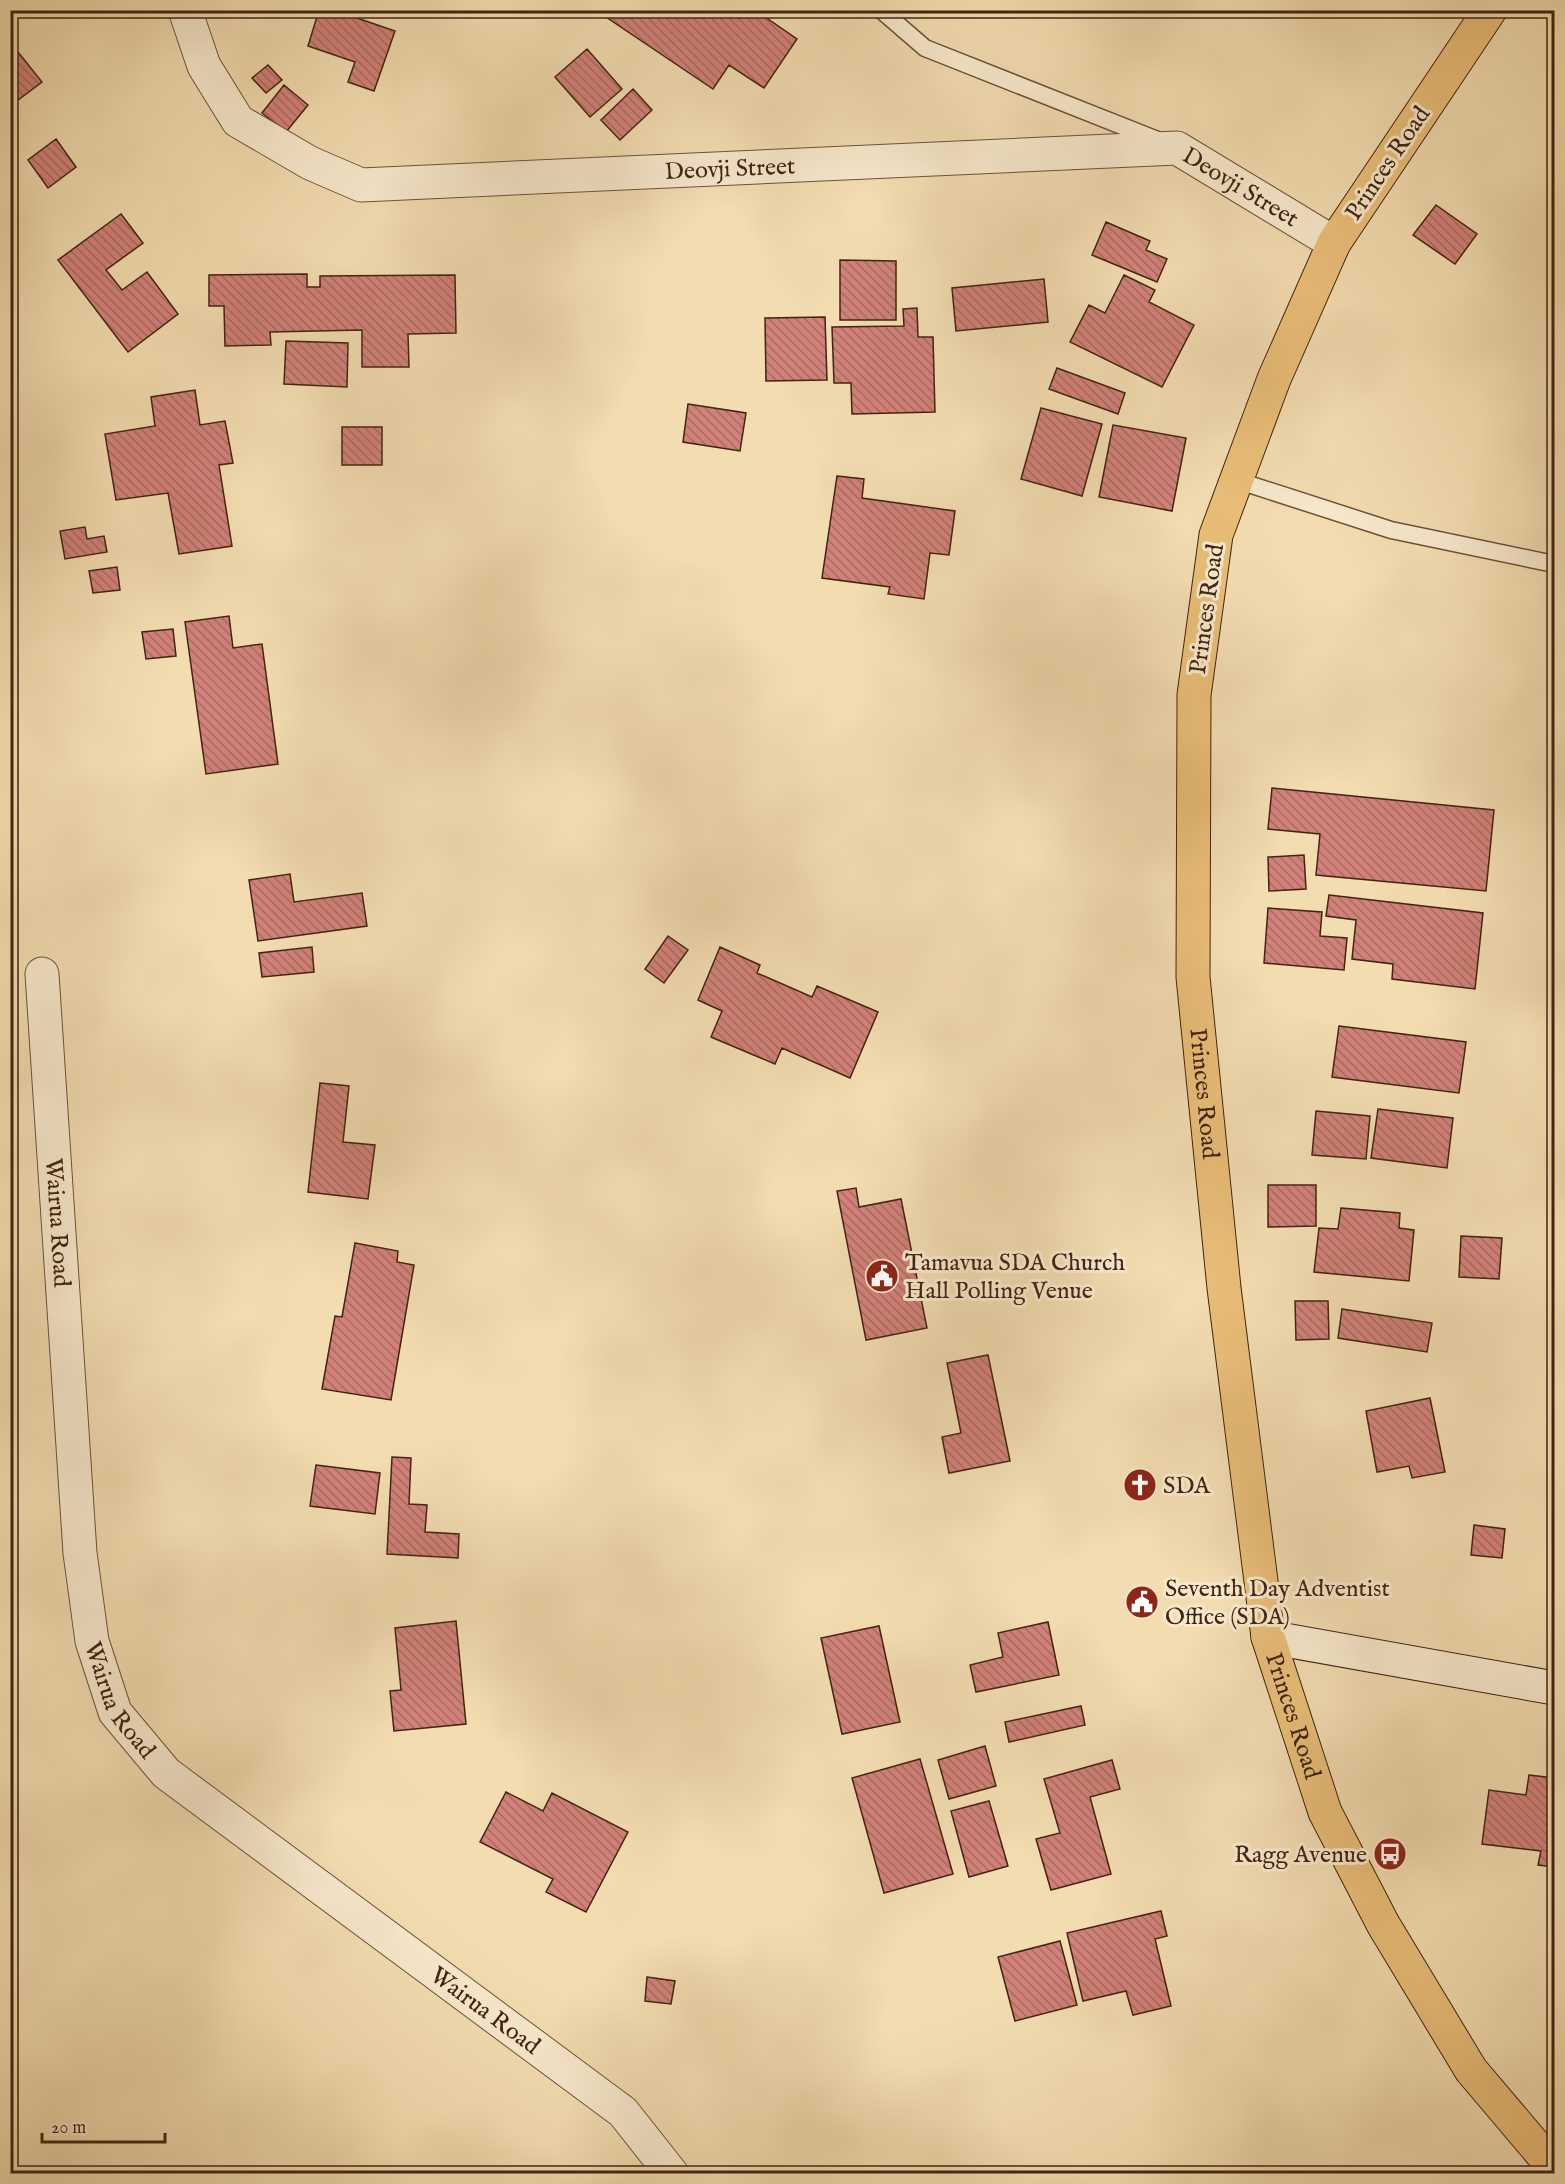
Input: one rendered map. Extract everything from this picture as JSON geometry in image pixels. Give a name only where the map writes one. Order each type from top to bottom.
[{"type":"main road","name":"Princes Road","points":[[1490,10],[1334,243],[1274,379],[1216,535],[1194,695],[1193,977],[1224,1288],[1268,1637],[1325,1812],[1383,1924],[1471,2070],[1554,2168]]},
{"type":"street","name":"Deovji Street","points":[[185,10],[204,66],[238,121],[310,163],[361,185],[1177,148],[1334,243]]},
{"type":"street","name":"Wairua Road","points":[[42,974],[80,1553],[92,1641],[115,1712],[166,1773],[622,2112],[672,2174]]},
{"type":"street","points":[[1268,1637],[1554,1688]]},
{"type":"lane","points":[[881,10],[925,48],[1177,148]]},
{"type":"lane","points":[[1236,480],[1391,530],[1554,564]]},
{"type":"building","points":[[319,10],[357,10],[354,17],[395,31],[374,91],[348,82],[355,62],[308,46]]},
{"type":"building","points":[[606,10],[755,10],[797,39],[764,88],[729,65],[713,89],[603,15]]},
{"type":"building","points":[[10,42],[42,82],[10,106]]},
{"type":"building","points":[[587,49],[622,89],[590,117],[555,77]]},
{"type":"building","points":[[268,65],[282,80],[266,93],[252,78]]},
{"type":"building","points":[[284,85],[308,105],[286,132],[262,113]]},
{"type":"building","points":[[633,89],[652,110],[620,140],[601,120]]},
{"type":"building","points":[[56,139],[76,167],[48,188],[28,160]]},
{"type":"building","points":[[1436,205],[1477,234],[1455,264],[1413,235]]},
{"type":"building","points":[[121,214],[143,243],[106,270],[122,290],[147,272],[178,314],[128,352],[58,260]]},
{"type":"building","points":[[1106,222],[1150,241],[1146,250],[1167,259],[1157,282],[1092,255]]},
{"type":"building","points":[[840,260],[896,261],[896,320],[840,320]]},
{"type":"building","points":[[307,274],[307,287],[320,287],[320,276],[455,275],[456,333],[408,334],[409,367],[362,367],[362,330],[270,332],[271,345],[225,346],[224,306],[209,306],[209,275]]},
{"type":"building","points":[[1124,275],[1155,290],[1149,302],[1194,325],[1162,387],[1070,342],[1089,305],[1105,313]]},
{"type":"building","points":[[1044,279],[1048,322],[956,331],[952,288]]},
{"type":"building","points":[[917,308],[918,337],[933,337],[935,412],[852,414],[851,383],[834,383],[832,327],[904,326],[903,309]]},
{"type":"building","points":[[825,317],[827,380],[766,381],[765,318]]},
{"type":"building","points":[[286,341],[348,343],[347,387],[284,384]]},
{"type":"building","points":[[1057,368],[1125,393],[1118,414],[1049,389]]},
{"type":"building","points":[[195,390],[200,425],[225,421],[233,463],[219,465],[232,546],[179,554],[168,493],[116,500],[105,434],[155,426],[151,397]]},
{"type":"building","points":[[688,404],[746,413],[740,451],[683,442]]},
{"type":"building","points":[[1041,408],[1102,424],[1082,496],[1021,479]]},
{"type":"building","points":[[1113,425],[1186,438],[1172,511],[1099,497]]},
{"type":"building","points":[[342,427],[382,427],[382,465],[342,465]]},
{"type":"building","points":[[837,476],[864,479],[862,498],[955,511],[949,555],[930,553],[924,599],[888,594],[890,587],[822,578]]},
{"type":"building","points":[[85,527],[87,539],[104,536],[107,552],[65,559],[60,531]]},
{"type":"building","points":[[117,567],[120,590],[93,593],[89,571]]},
{"type":"building","points":[[229,616],[233,648],[262,644],[278,764],[206,774],[185,622]]},
{"type":"building","points":[[173,629],[176,656],[146,659],[142,632]]},
{"type":"building","points":[[1272,788],[1494,810],[1486,891],[1316,875],[1320,834],[1268,829]]},
{"type":"building","points":[[1304,855],[1306,889],[1269,891],[1268,857]]},
{"type":"building","points":[[290,874],[294,902],[362,893],[367,926],[258,941],[249,880]]},
{"type":"building","points":[[1329,895],[1483,913],[1475,989],[1392,979],[1393,964],[1352,959],[1356,920],[1326,916]]},
{"type":"building","points":[[1268,908],[1322,912],[1320,936],[1347,938],[1344,970],[1264,963]]},
{"type":"building","points":[[668,936],[688,950],[664,983],[645,969]]},
{"type":"building","points":[[312,947],[314,972],[262,977],[259,953]]},
{"type":"building","points":[[720,947],[760,965],[757,973],[812,997],[817,986],[878,1012],[850,1078],[782,1048],[775,1064],[711,1037],[722,1011],[698,1000]]},
{"type":"building","points":[[1339,1026],[1466,1042],[1459,1093],[1332,1077]]},
{"type":"building","points":[[320,1083],[349,1086],[343,1142],[375,1145],[368,1199],[308,1192]]},
{"type":"building","points":[[1378,1109],[1453,1118],[1447,1168],[1371,1158]]},
{"type":"building","points":[[1316,1111],[1370,1116],[1366,1159],[1312,1155]]},
{"type":"building","points":[[1268,1185],[1316,1185],[1316,1226],[1268,1227]]},
{"type":"building","points":[[856,1188],[859,1207],[901,1199],[927,1328],[866,1340],[837,1191]]},
{"type":"building","points":[[1341,1208],[1400,1213],[1399,1228],[1414,1230],[1409,1281],[1314,1272],[1319,1228],[1338,1229]]},
{"type":"building","points":[[1461,1236],[1502,1238],[1499,1279],[1459,1277]]},
{"type":"building","points":[[355,1243],[398,1251],[397,1262],[414,1265],[391,1400],[322,1389],[335,1316],[342,1317]]},
{"type":"building","points":[[1295,1301],[1328,1301],[1329,1339],[1296,1340]]},
{"type":"building","points":[[1342,1309],[1432,1323],[1427,1352],[1338,1338]]},
{"type":"building","points":[[988,1355],[1010,1461],[949,1473],[942,1437],[961,1433],[947,1363]]},
{"type":"building","points":[[1430,1398],[1445,1472],[1412,1478],[1409,1466],[1377,1472],[1366,1411]]},
{"type":"building","points":[[392,1457],[411,1458],[409,1504],[427,1505],[425,1532],[459,1534],[458,1558],[387,1554]]},
{"type":"building","points":[[316,1465],[380,1473],[375,1514],[310,1506]]},
{"type":"building","points":[[1474,1525],[1505,1529],[1502,1558],[1471,1555]]},
{"type":"building","points":[[456,1621],[466,1724],[394,1731],[390,1691],[401,1690],[395,1628]]},
{"type":"building","points":[[1048,1622],[1059,1675],[976,1692],[970,1665],[1003,1657],[998,1633]]},
{"type":"building","points":[[879,1626],[900,1722],[842,1734],[821,1638]]},
{"type":"building","points":[[1081,1706],[1085,1725],[1009,1742],[1005,1722]]},
{"type":"building","points":[[985,1746],[996,1786],[949,1799],[938,1760]]},
{"type":"building","points":[[920,1759],[953,1874],[884,1893],[852,1778]]},
{"type":"building","points":[[1112,1760],[1120,1789],[1090,1797],[1111,1874],[1051,1890],[1036,1839],[1060,1833],[1044,1779]]},
{"type":"building","points":[[1529,1775],[1554,1778],[1554,1867],[1538,1865],[1541,1851],[1482,1844],[1489,1790],[1526,1795]]},
{"type":"building","points":[[506,1792],[543,1811],[552,1793],[628,1832],[586,1912],[546,1892],[553,1879],[480,1842]]},
{"type":"building","points":[[989,1801],[1008,1866],[969,1877],[951,1811]]},
{"type":"building","points":[[1161,1911],[1167,1936],[1155,1939],[1171,2006],[1133,2015],[1126,1991],[1083,2001],[1067,1933]]},
{"type":"building","points":[[1060,1941],[1077,2005],[1015,2021],[998,1957]]},
{"type":"building","points":[[647,1977],[675,1981],[671,2004],[645,2001]]},
{"type":"place","name":"Tamavua SDA Church Hall Polling Venue","points":[[882,1276]]},
{"type":"place","name":"SDA","points":[[1140,1485]]},
{"type":"place","name":"Seventh Day Adventist Office (SDA)","points":[[1142,1602]]},
{"type":"place","name":"Ragg Avenue","points":[[1390,1854]]}]
